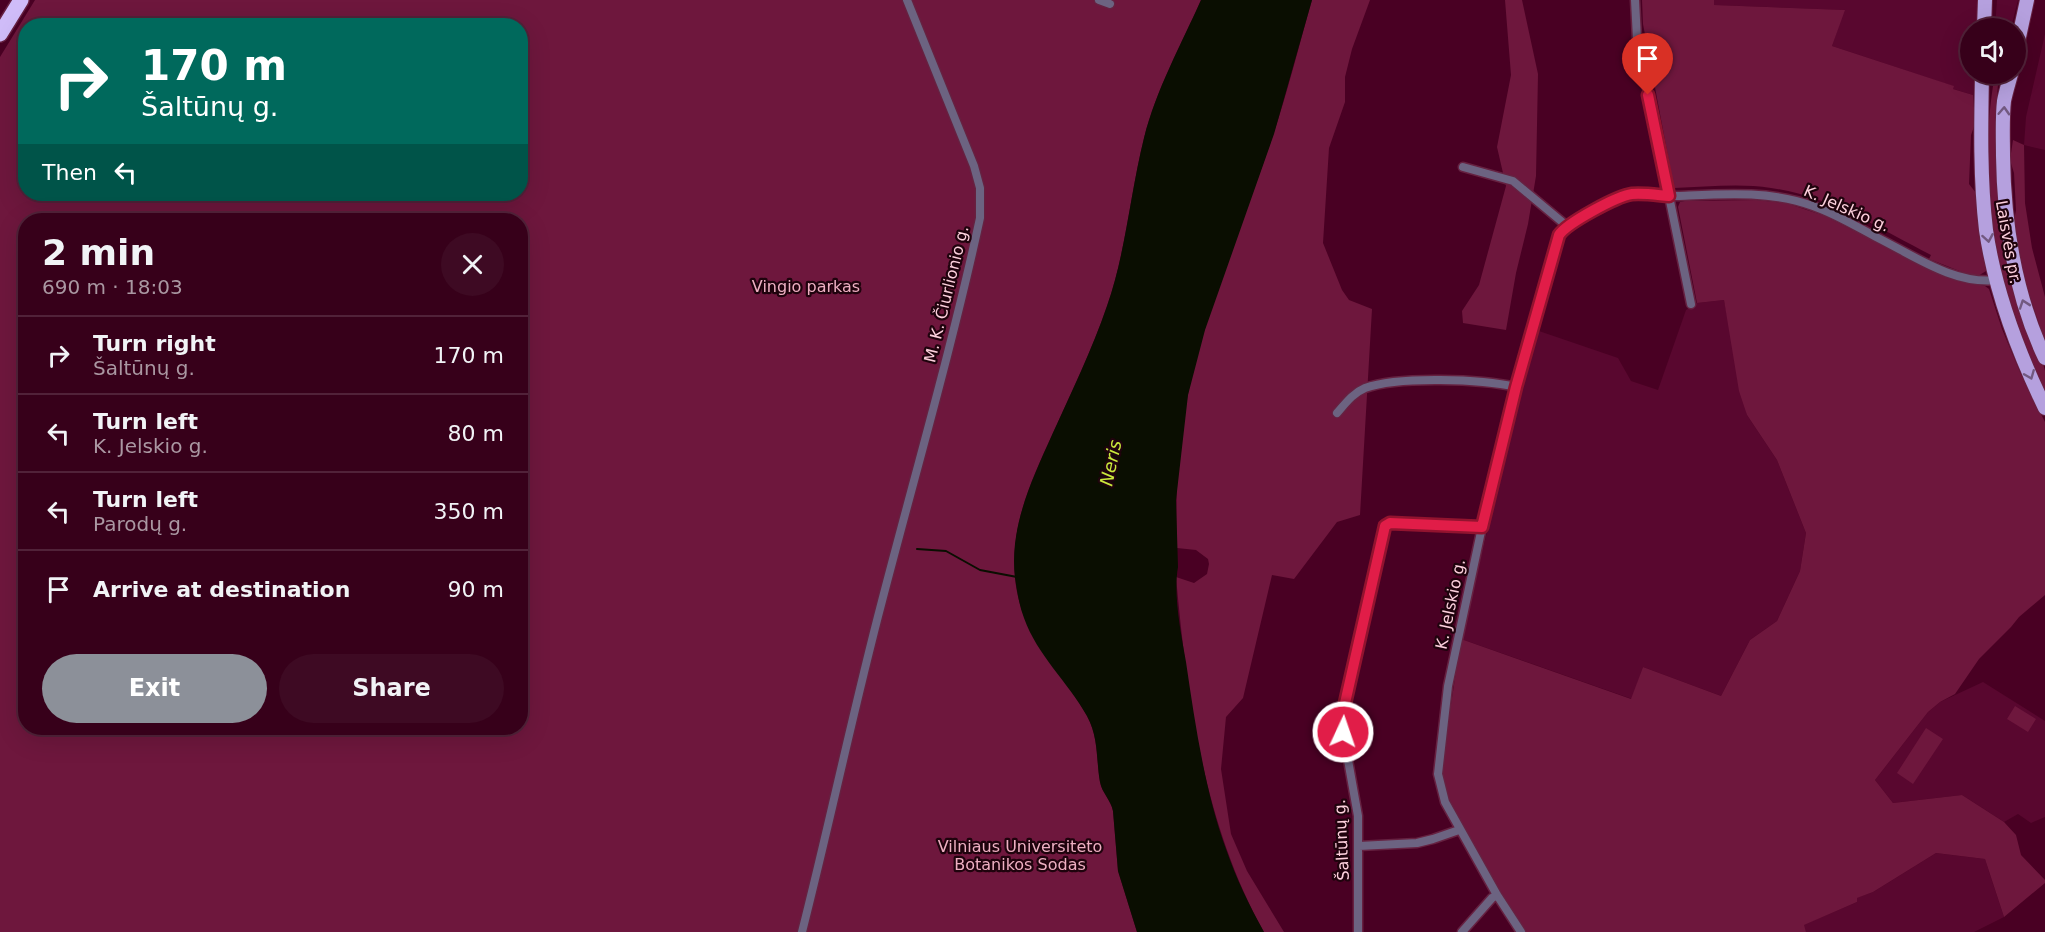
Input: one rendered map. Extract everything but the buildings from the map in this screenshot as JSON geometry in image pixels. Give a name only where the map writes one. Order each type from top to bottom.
[{"type":"highway","points":[[3,29],[14,0]]},
{"type":"highway","points":[[3,29],[21,0]]},
{"type":"main road","points":[[1984,18],[1985,0]]},
{"type":"main road","points":[[2023,18],[2027,0]]},
{"type":"main road","name":"Laisvės pr.","points":[[1982,84],[1983,195],[1986,230],[1997,280],[2012,331],[2045,408]]},
{"type":"main road","name":"Laisvės pr.","points":[[2008,84],[2004,101],[2003,132],[2007,221],[2021,297],[2045,358]]},
{"type":"street","name":"M. K. Čiurlionio g.","points":[[802,932],[882,602],[920,461],[976,232],[981,201],[974,166],[907,0]]},
{"type":"street","points":[[1099,0],[1110,4]]},
{"type":"street","points":[[1635,0],[1637,39],[1691,304]]},
{"type":"street","points":[[1463,167],[1514,181],[1567,226]]},
{"type":"street","name":"K. Jelskio g.","points":[[1521,932],[1444,802],[1438,774],[1448,686],[1482,527],[1516,387],[1556,241],[1567,226],[1630,194],[1669,196],[1749,194],[1792,200],[1834,215],[1945,271],[1987,282],[1997,280]]},
{"type":"street","points":[[1337,413],[1353,394],[1364,388],[1386,384],[1470,381],[1516,387]]},
{"type":"street","name":"Šaltūnų g.","points":[[1358,932],[1358,816],[1343,732],[1343,712],[1385,526],[1390,523],[1482,527]]},
{"type":"street","points":[[1359,846],[1417,843],[1459,830]]},
{"type":"street","points":[[1462,932],[1497,895]]},
{"type":"shaded area","points":[[1714,0],[1978,0],[1977,18],[1960,18],[1960,84],[1974,84],[1973,95],[1953,89],[1953,86],[1832,46],[1844,10],[1713,5]]},
{"type":"shaded area","points":[[1997,0],[2018,0],[2014,18],[1996,18]]},
{"type":"shaded area","points":[[2045,34],[2045,150],[2024,145],[2026,117]]},
{"type":"shaded area","points":[[1724,300],[1747,415],[1777,460],[1806,533],[1800,571],[1777,621],[1750,640],[1721,696],[1643,667],[1632,699],[1461,639],[1536,330],[1618,358],[1631,381],[1658,390],[1686,310],[1697,303]]},
{"type":"shaded area","points":[[1983,682],[2045,721],[2045,817],[2031,823],[2018,814],[2004,822],[1962,795],[1893,803],[1875,780],[1928,712],[1940,702]]},
{"type":"shaded area","points":[[1936,853],[1985,859],[2004,917],[1974,932],[1806,932],[1803,925],[1857,902],[1856,898],[1873,892]]},
{"type":"green space","name":"Vingio parkas","points":[[35,0],[1201,0],[1162,85],[1149,120],[1113,286],[1088,355],[1030,487],[1019,522],[1014,559],[1019,600],[1025,619],[1043,652],[1076,698],[1091,724],[1100,782],[1113,811],[1118,871],[1137,932],[0,932],[0,57],[18,28],[18,201],[528,201],[528,18],[24,18]]},
{"type":"green space","points":[[1312,0],[1370,0],[1352,49],[1345,77],[1345,102],[1329,148],[1323,243],[1342,290],[1349,300],[1372,309],[1360,515],[1337,522],[1294,579],[1272,575],[1243,698],[1226,717],[1221,769],[1231,834],[1247,871],[1284,932],[1264,932],[1243,891],[1226,848],[1202,760],[1186,668],[1176,577],[1194,583],[1207,574],[1209,564],[1208,559],[1196,550],[1177,548],[1176,509],[1182,432],[1196,361],[1215,296],[1289,85]]},
{"type":"green space","points":[[1505,0],[1522,0],[1538,74],[1536,176],[1506,330],[1463,323],[1462,311],[1479,285],[1506,186],[1497,147],[1511,75]]},
{"type":"green space","points":[[1642,0],[1714,0],[1714,5],[1845,10],[1832,46],[1954,86],[1953,89],[1973,95],[1975,124],[1971,135],[1969,184],[1976,193],[1986,271],[1978,276],[1967,274],[1929,259],[1931,255],[1854,215],[1792,192],[1747,186],[1674,188],[1643,24]]},
{"type":"green space","points":[[1994,84],[1998,84],[1997,166],[2004,225],[2025,322],[2045,371],[2045,394],[2007,295],[1994,241],[1988,185],[1988,129]]},
{"type":"green space","points":[[2013,140],[2024,145],[2025,203],[2032,248],[2045,297],[2045,342],[2021,270],[2013,226],[2016,210],[2014,173],[2010,160]]},
{"type":"green space","points":[[1756,200],[1786,203],[1825,216],[1939,274],[1989,289],[2002,329],[2020,372],[2045,422],[2045,595],[2019,617],[1979,659],[1955,694],[1928,712],[1875,780],[1893,803],[1962,795],[2004,822],[2016,835],[2021,855],[2045,880],[2045,883],[2004,917],[1985,859],[1936,853],[1873,892],[1857,898],[1857,902],[1804,925],[1806,932],[1526,932],[1493,881],[1448,797],[1441,770],[1461,639],[1631,699],[1643,667],[1721,696],[1750,640],[1777,621],[1800,571],[1806,533],[1777,460],[1747,415],[1739,391],[1724,300],[1697,303],[1678,207],[1680,202],[1685,201]]},
{"type":"green space","points":[[2015,706],[2036,719],[2028,732],[2007,719]]},
{"type":"green space","points":[[1926,728],[1943,739],[1913,784],[1897,773]]},
{"type":"water","name":"Neris","points":[[1201,0],[1312,0],[1274,134],[1205,330],[1188,395],[1176,500],[1177,602],[1201,757],[1226,849],[1243,891],[1264,932],[1137,932],[1118,871],[1113,811],[1100,782],[1091,724],[1037,644],[1022,613],[1015,578],[1015,540],[1030,487],[1101,322],[1123,244],[1149,120],[1162,85]]},
{"type":"waterway","points":[[917,549],[946,551],[980,570],[1017,577]]},
{"type":"route","points":[[1343,732],[1343,712],[1351,670],[1385,526],[1390,523],[1482,527],[1516,387],[1559,235],[1570,224],[1621,197],[1630,194],[1669,196],[1648,95]]},
{"type":"park label","name":"Vilniaus Universiteto Botanikos Sodas","points":[[1020,855]]}]
